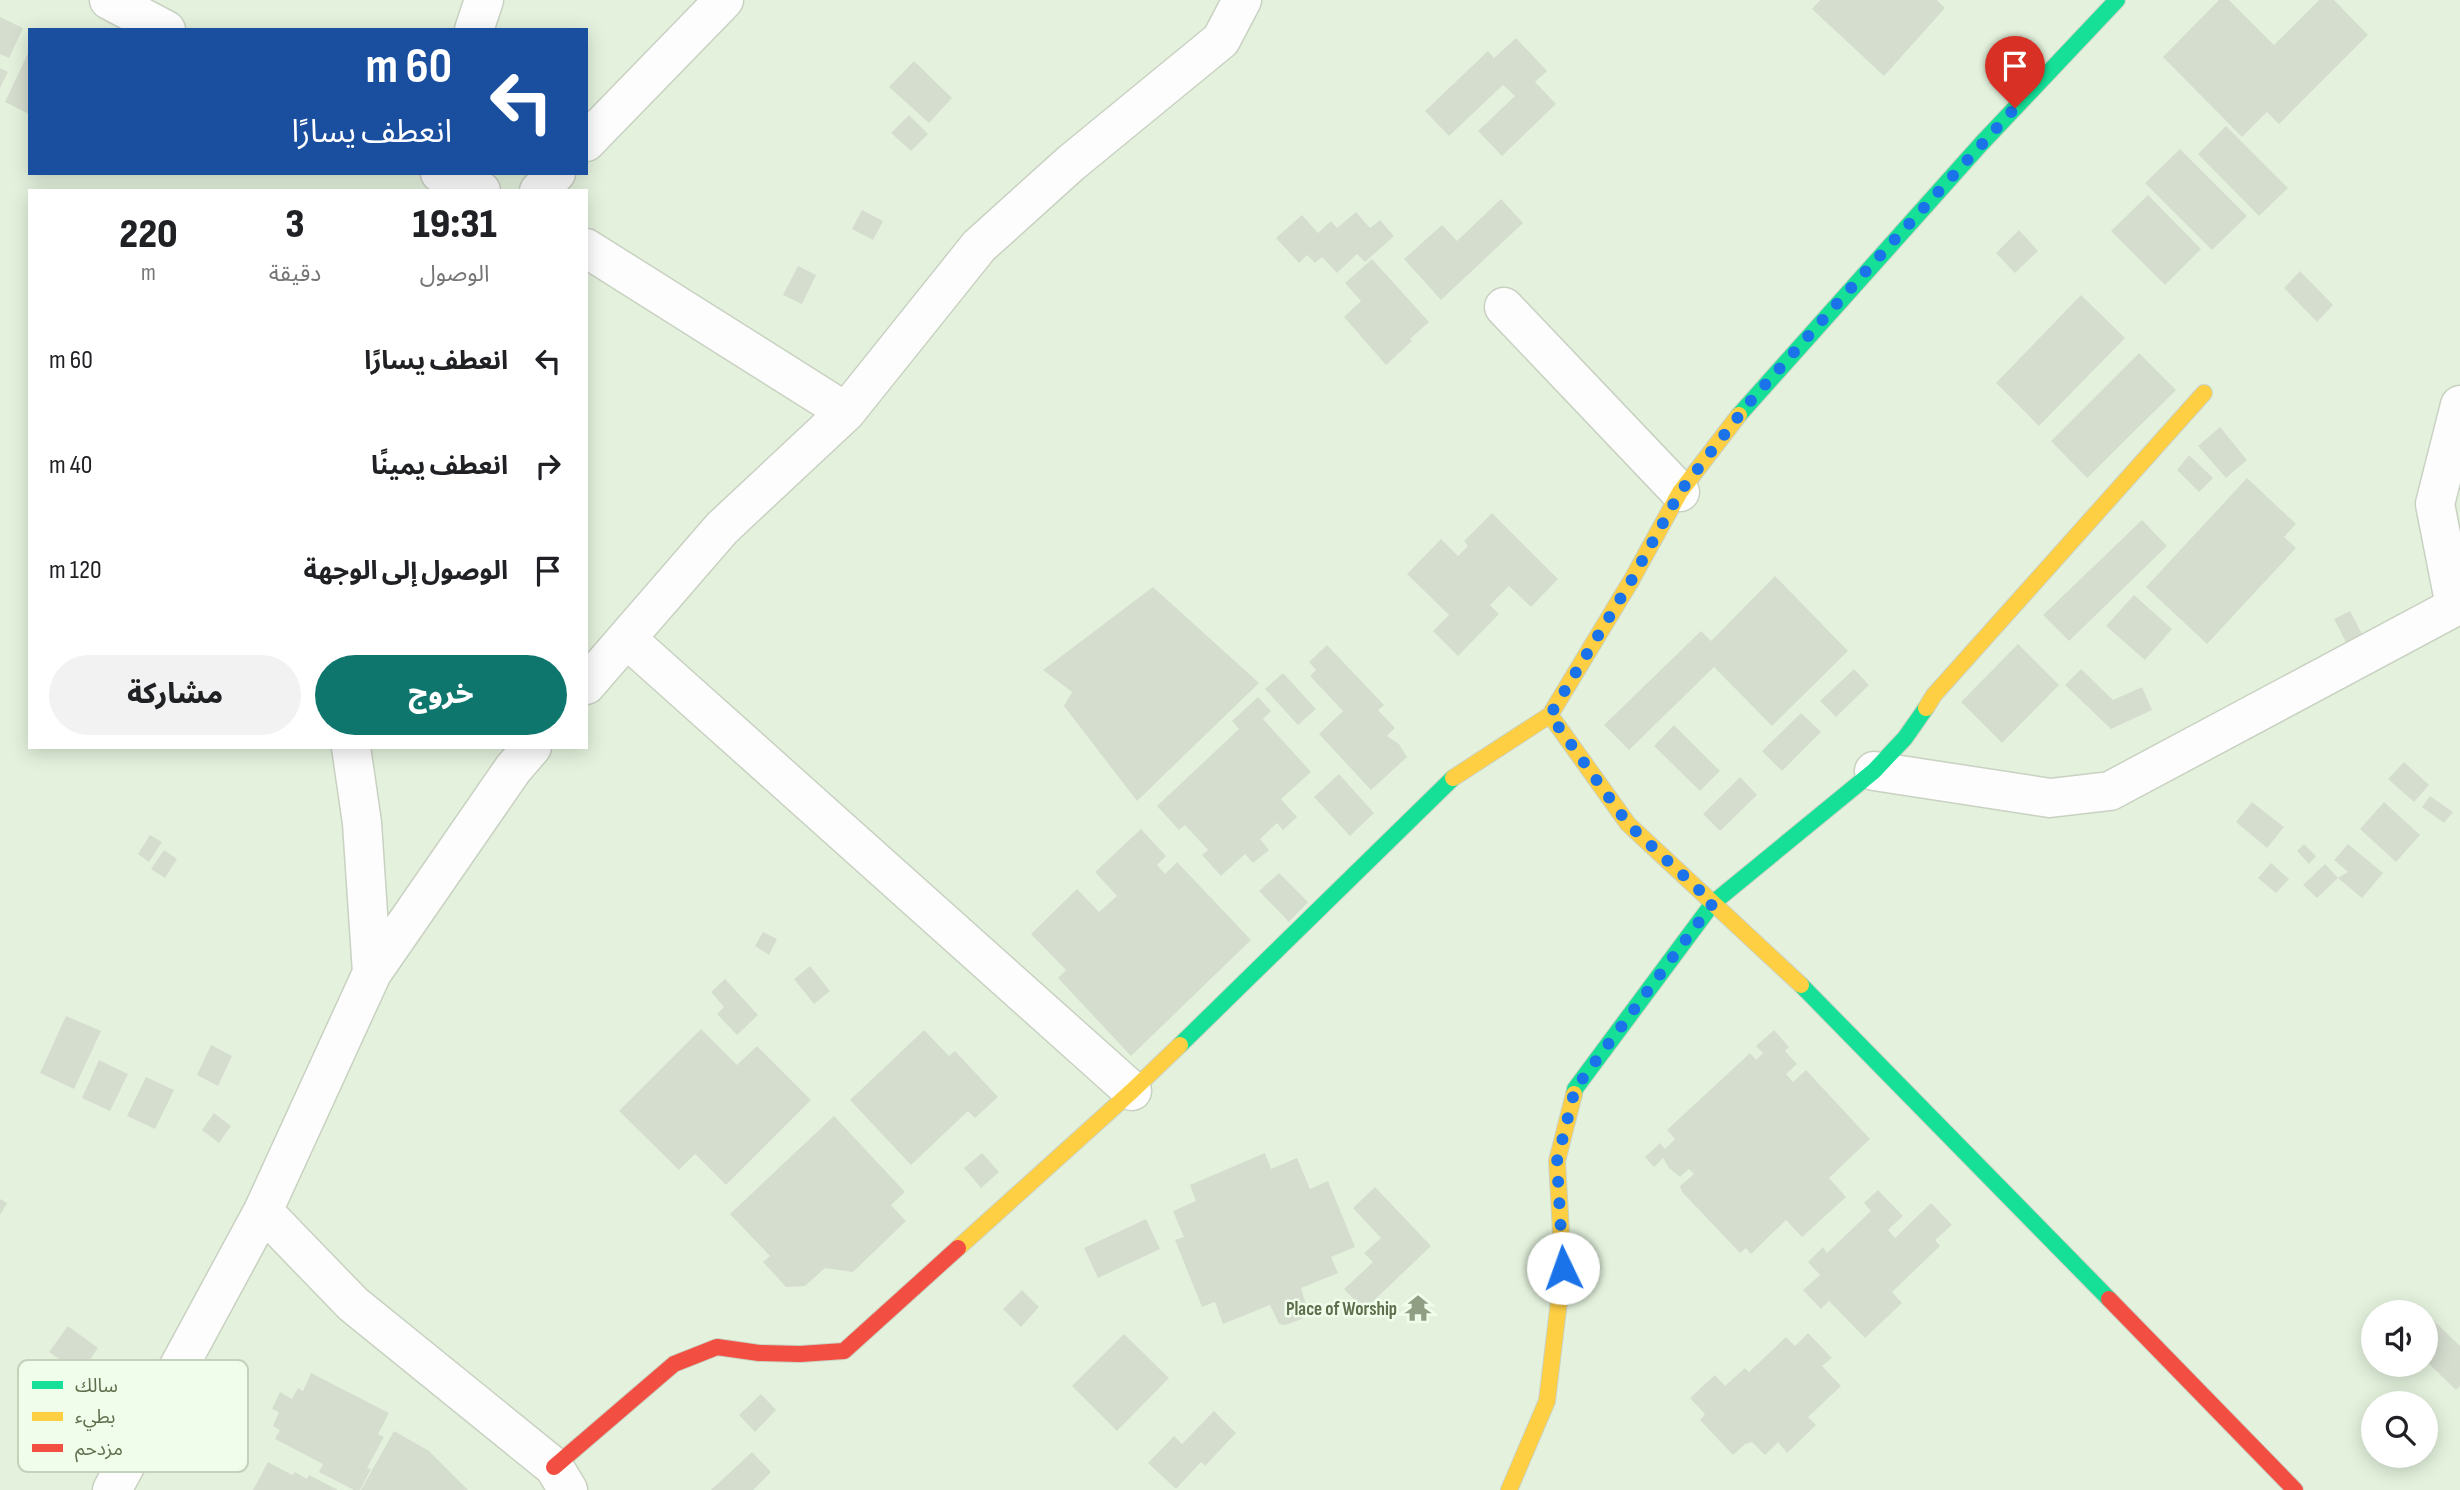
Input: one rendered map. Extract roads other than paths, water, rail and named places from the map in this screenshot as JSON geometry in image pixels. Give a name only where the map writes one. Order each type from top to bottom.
[{"type":"street","points":[[109,0],[162,28]]},
{"type":"street","points":[[475,28],[484,0]]},
{"type":"street","points":[[588,140],[724,0]]},
{"type":"street","points":[[588,683],[722,528],[846,412],[979,246],[1071,163],[1221,40],[1242,0]]},
{"type":"street","points":[[262,1211],[353,1304],[561,1479],[674,1364],[717,1348],[800,1354],[844,1351],[1132,1091],[1458,773],[1550,715],[1631,581],[1680,492],[1748,404],[1981,144],[2118,0]]},
{"type":"street","points":[[445,175],[476,189]]},
{"type":"street","points":[[541,189],[554,175]]},
{"type":"street","points":[[588,249],[846,412]]},
{"type":"street","points":[[1504,307],[1680,492]]},
{"type":"street","points":[[1509,1490],[1547,1401],[1563,1268],[1557,1161],[1575,1089],[1713,903],[1874,771],[1905,738],[1934,695],[2204,393]]},
{"type":"street","points":[[1874,771],[2050,799],[2110,791],[2457,605],[2435,505],[2460,405]]},
{"type":"street","points":[[627,639],[1132,1091]]},
{"type":"street","points":[[1550,715],[1628,824],[1810,993],[2295,1490]]},
{"type":"street","points":[[351,749],[362,823],[372,973]]},
{"type":"street","points":[[182,1360],[262,1211],[372,973],[513,769],[530,749]]},
{"type":"street","points":[[112,1490],[122,1472]]},
{"type":"place","name":"Place of Worship","points":[[1418,1308]]}]
